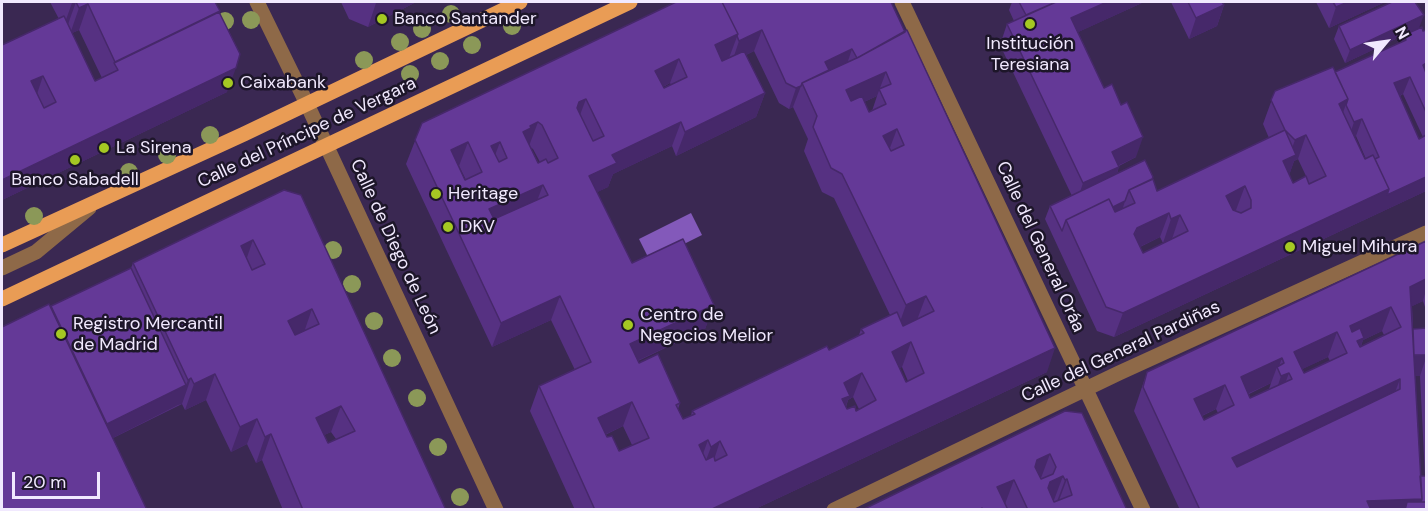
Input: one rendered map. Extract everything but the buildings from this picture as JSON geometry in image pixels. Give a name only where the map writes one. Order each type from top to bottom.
[{"type":"main road","name":"Calle del Príncipe de Vergara","points":[[2,245],[307,104],[520,2]]},
{"type":"main road","name":"Calle del Príncipe de Vergara","points":[[2,299],[630,2]]},
{"type":"street","name":"Calle de Diego de León","points":[[257,2],[307,104],[496,510]]},
{"type":"street","name":"Calle del General Oráa","points":[[902,2],[1143,510]]},
{"type":"street","points":[[2,268],[36,252],[96,202]]},
{"type":"street","name":"Calle del General Pardiñas","points":[[834,510],[1085,390],[1426,233]]},
{"type":"shaded area","points":[[691,213],[702,235],[650,261],[639,239]]},
{"type":"place","name":"Banco Santander","points":[[382,19]]},
{"type":"place","name":"Institución Teresiana","points":[[1030,24]]},
{"type":"place","name":"Caixabank","points":[[228,83]]},
{"type":"place","name":"La Sirena","points":[[104,148]]},
{"type":"place","name":"Banco Sabadell","points":[[75,160]]},
{"type":"place","name":"Heritage","points":[[436,194]]},
{"type":"place","name":"DKV","points":[[448,227]]},
{"type":"place","name":"Miguel Mihura","points":[[1290,247]]},
{"type":"place","name":"Centro de Negocios Melior","points":[[628,325]]},
{"type":"place","name":"Registro Mercantil de Madrid","points":[[61,334]]}]
